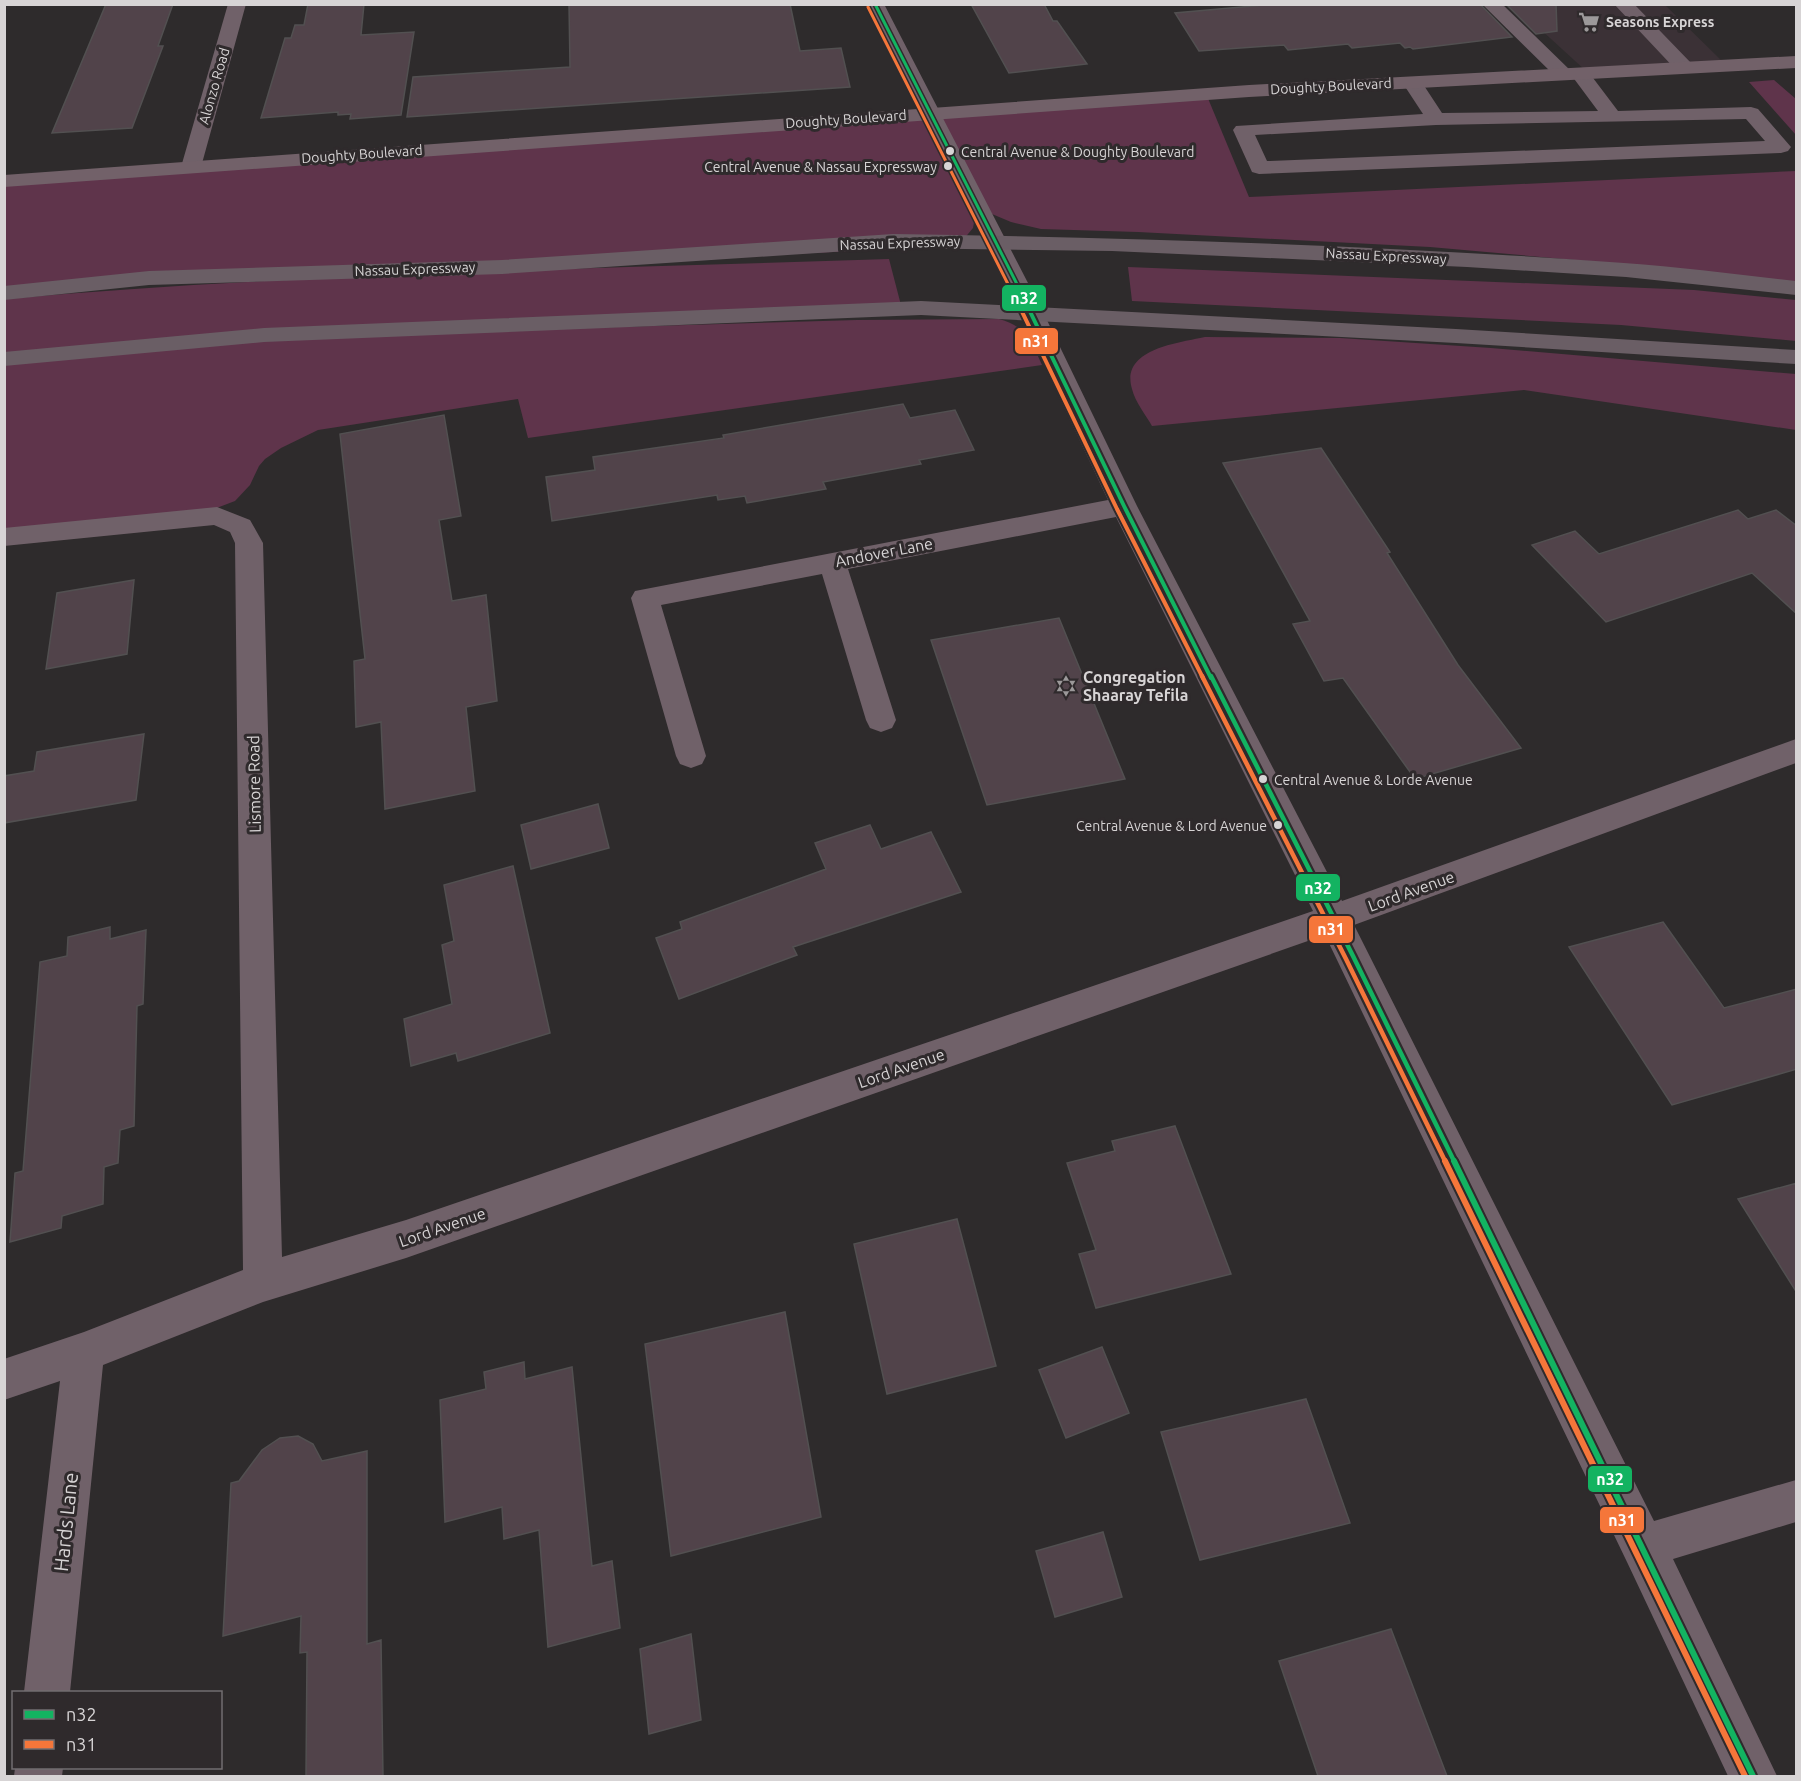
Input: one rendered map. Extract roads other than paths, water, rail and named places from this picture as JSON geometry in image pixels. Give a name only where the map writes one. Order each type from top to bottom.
[{"type":"highway","name":"Nassau Expressway","points":[[4,293],[150,278],[502,267],[893,241],[1112,244],[1479,261],[1626,270],[1797,288]]},
{"type":"highway","points":[[4,359],[264,335],[921,308],[1456,336],[1797,357]]},
{"type":"main road","name":"Doughty Boulevard","points":[[4,181],[1249,90],[1797,62]]},
{"type":"street","name":"Alonzo Road","points":[[191,167],[237,4]]},
{"type":"street","points":[[875,4],[928,113],[1032,314],[1124,506],[1334,918],[1643,1546],[1753,1776]]},
{"type":"street","points":[[1491,4],[1572,74],[1612,117]]},
{"type":"street","points":[[1623,4],[1685,68]]},
{"type":"street","points":[[1412,82],[1436,119]]},
{"type":"street","points":[[1751,113],[1781,147],[1259,168],[1243,130],[1436,119],[1751,113]]},
{"type":"street","name":"Andover Lane","points":[[691,756],[645,598],[1124,506]]},
{"type":"street","name":"Lismore Road","points":[[4,537],[217,516],[240,526],[249,543],[263,1282]]},
{"type":"street","points":[[832,562],[881,720]]},
{"type":"street","name":"Lord Avenue","points":[[4,1380],[84,1352],[263,1282],[406,1239],[1334,918],[1797,751]]},
{"type":"street","name":"Hards Lane","points":[[47,1691],[84,1352]]},
{"type":"street","points":[[1643,1546],[1797,1501]]},
{"type":"place","name":"Seasons Express","points":[[1589,22]]},
{"type":"place","name":"Central Avenue & Doughty Boulevard","points":[[950,151]]},
{"type":"place","name":"Central Avenue & Nassau Expressway","points":[[948,166]]},
{"type":"place","name":"Congregation Shaaray Tefila","points":[[1066,686]]},
{"type":"place","name":"Central Avenue & Lorde Avenue","points":[[1263,779]]},
{"type":"place","name":"Central Avenue & Lord Avenue","points":[[1278,825]]}]
